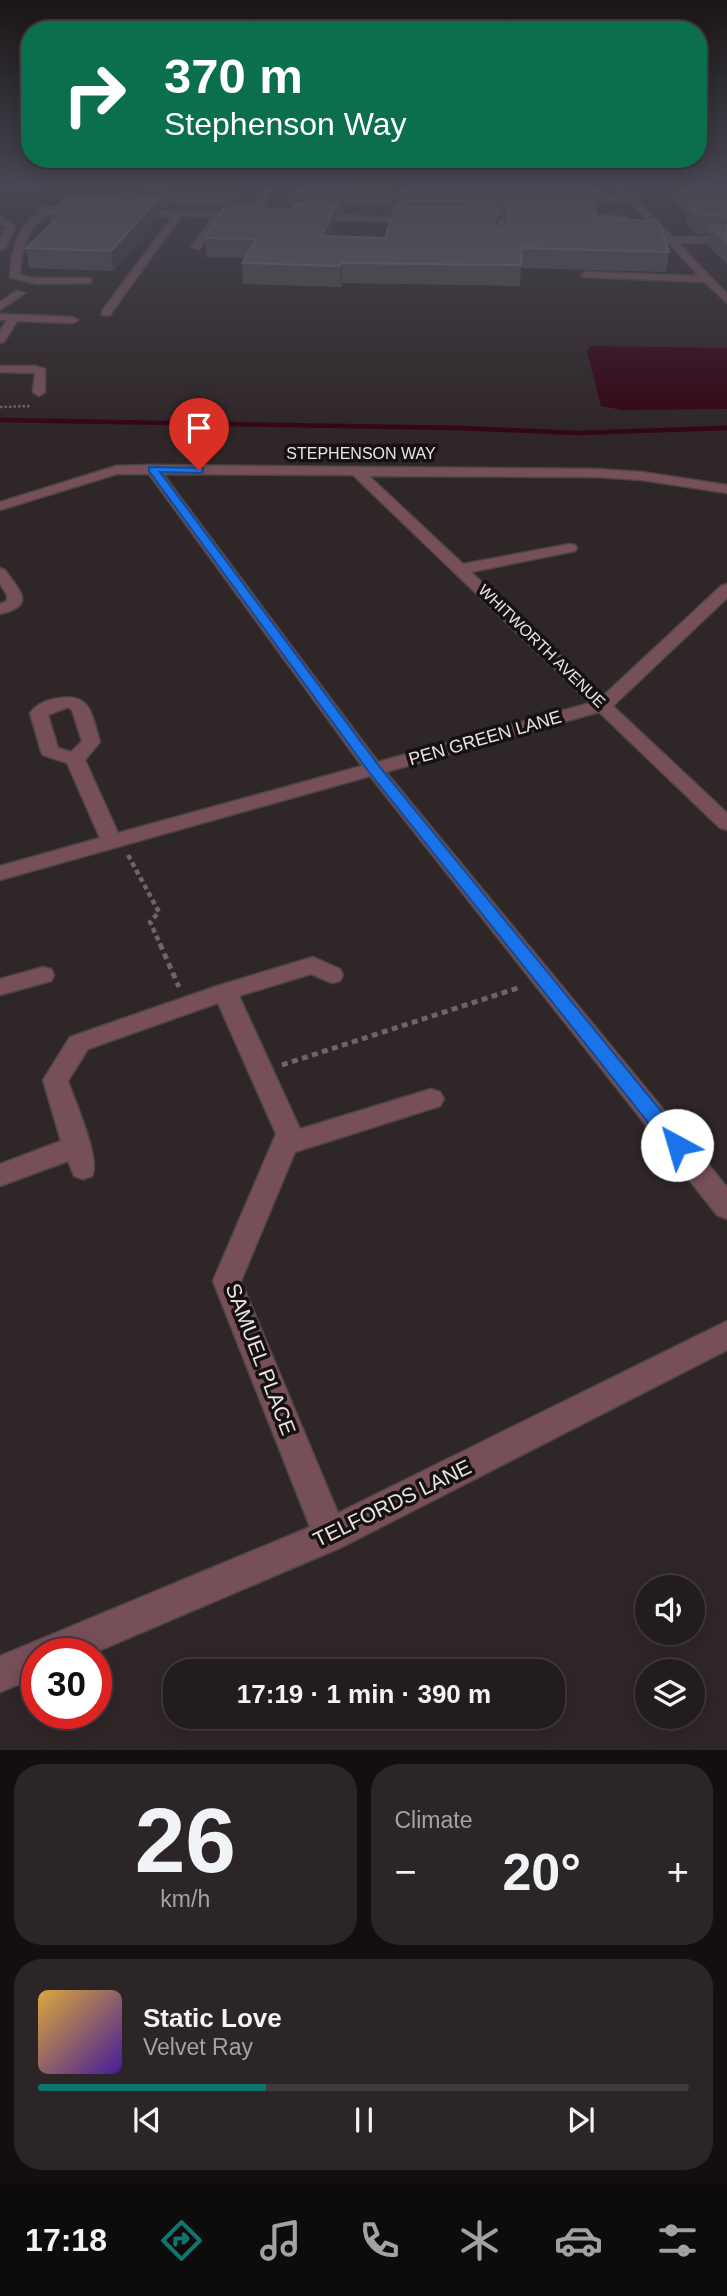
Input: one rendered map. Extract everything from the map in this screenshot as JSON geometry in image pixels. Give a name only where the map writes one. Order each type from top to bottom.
[{"type":"street","points":[[16,266],[15,277],[36,281],[89,281]]},
{"type":"street","points":[[106,313],[141,266]]},
{"type":"street","points":[[696,266],[727,300]]},
{"type":"street","points":[[586,275],[727,280]]},
{"type":"street","points":[[0,307],[20,293]]},
{"type":"street","points":[[0,340],[6,318],[73,320]]},
{"type":"street","points":[[0,369],[26,368],[41,371],[39,392]]},
{"type":"street","points":[[152,469],[374,769],[727,1207]]},
{"type":"street","name":"STEPHENSON WAY","points":[[0,506],[97,474],[116,470],[152,469],[596,473],[653,477],[727,489]]},
{"type":"street","name":"WHITWORTH AVENUE","points":[[355,470],[727,824]]},
{"type":"street","points":[[461,569],[569,548]]},
{"type":"street","points":[[0,573],[15,595],[15,604],[0,609]]},
{"type":"street","name":"PEN GREEN LANE","points":[[0,873],[119,846],[374,769],[604,705],[727,589]]},
{"type":"street","points":[[75,759],[119,846]]},
{"type":"street","points":[[0,1175],[80,1157],[55,1080],[79,1043],[225,992],[313,965],[332,975]]},
{"type":"street","points":[[0,987],[43,975]]},
{"type":"street","points":[[225,992],[289,1134],[285,1144]]},
{"type":"street","points":[[285,1144],[431,1099]]},
{"type":"street","name":"SAMUEL PLACE","points":[[285,1144],[227,1280],[330,1535]]},
{"type":"street","name":"TELFORDS LANE","points":[[86,1638],[330,1535],[727,1335]]},
{"type":"street","points":[[0,1674],[21,1665]]},
{"type":"path","points":[[119,846],[159,912],[150,922],[181,992]]},
{"type":"path","points":[[261,1071],[521,987]]},
{"type":"shaded area","points":[[591,346],[727,348],[727,409],[622,410],[601,406],[587,351]]},
{"type":"waterway","points":[[0,420],[459,428],[578,433],[727,428]]},
{"type":"route","points":[[199,470],[152,469],[374,769],[677,1145]]}]
